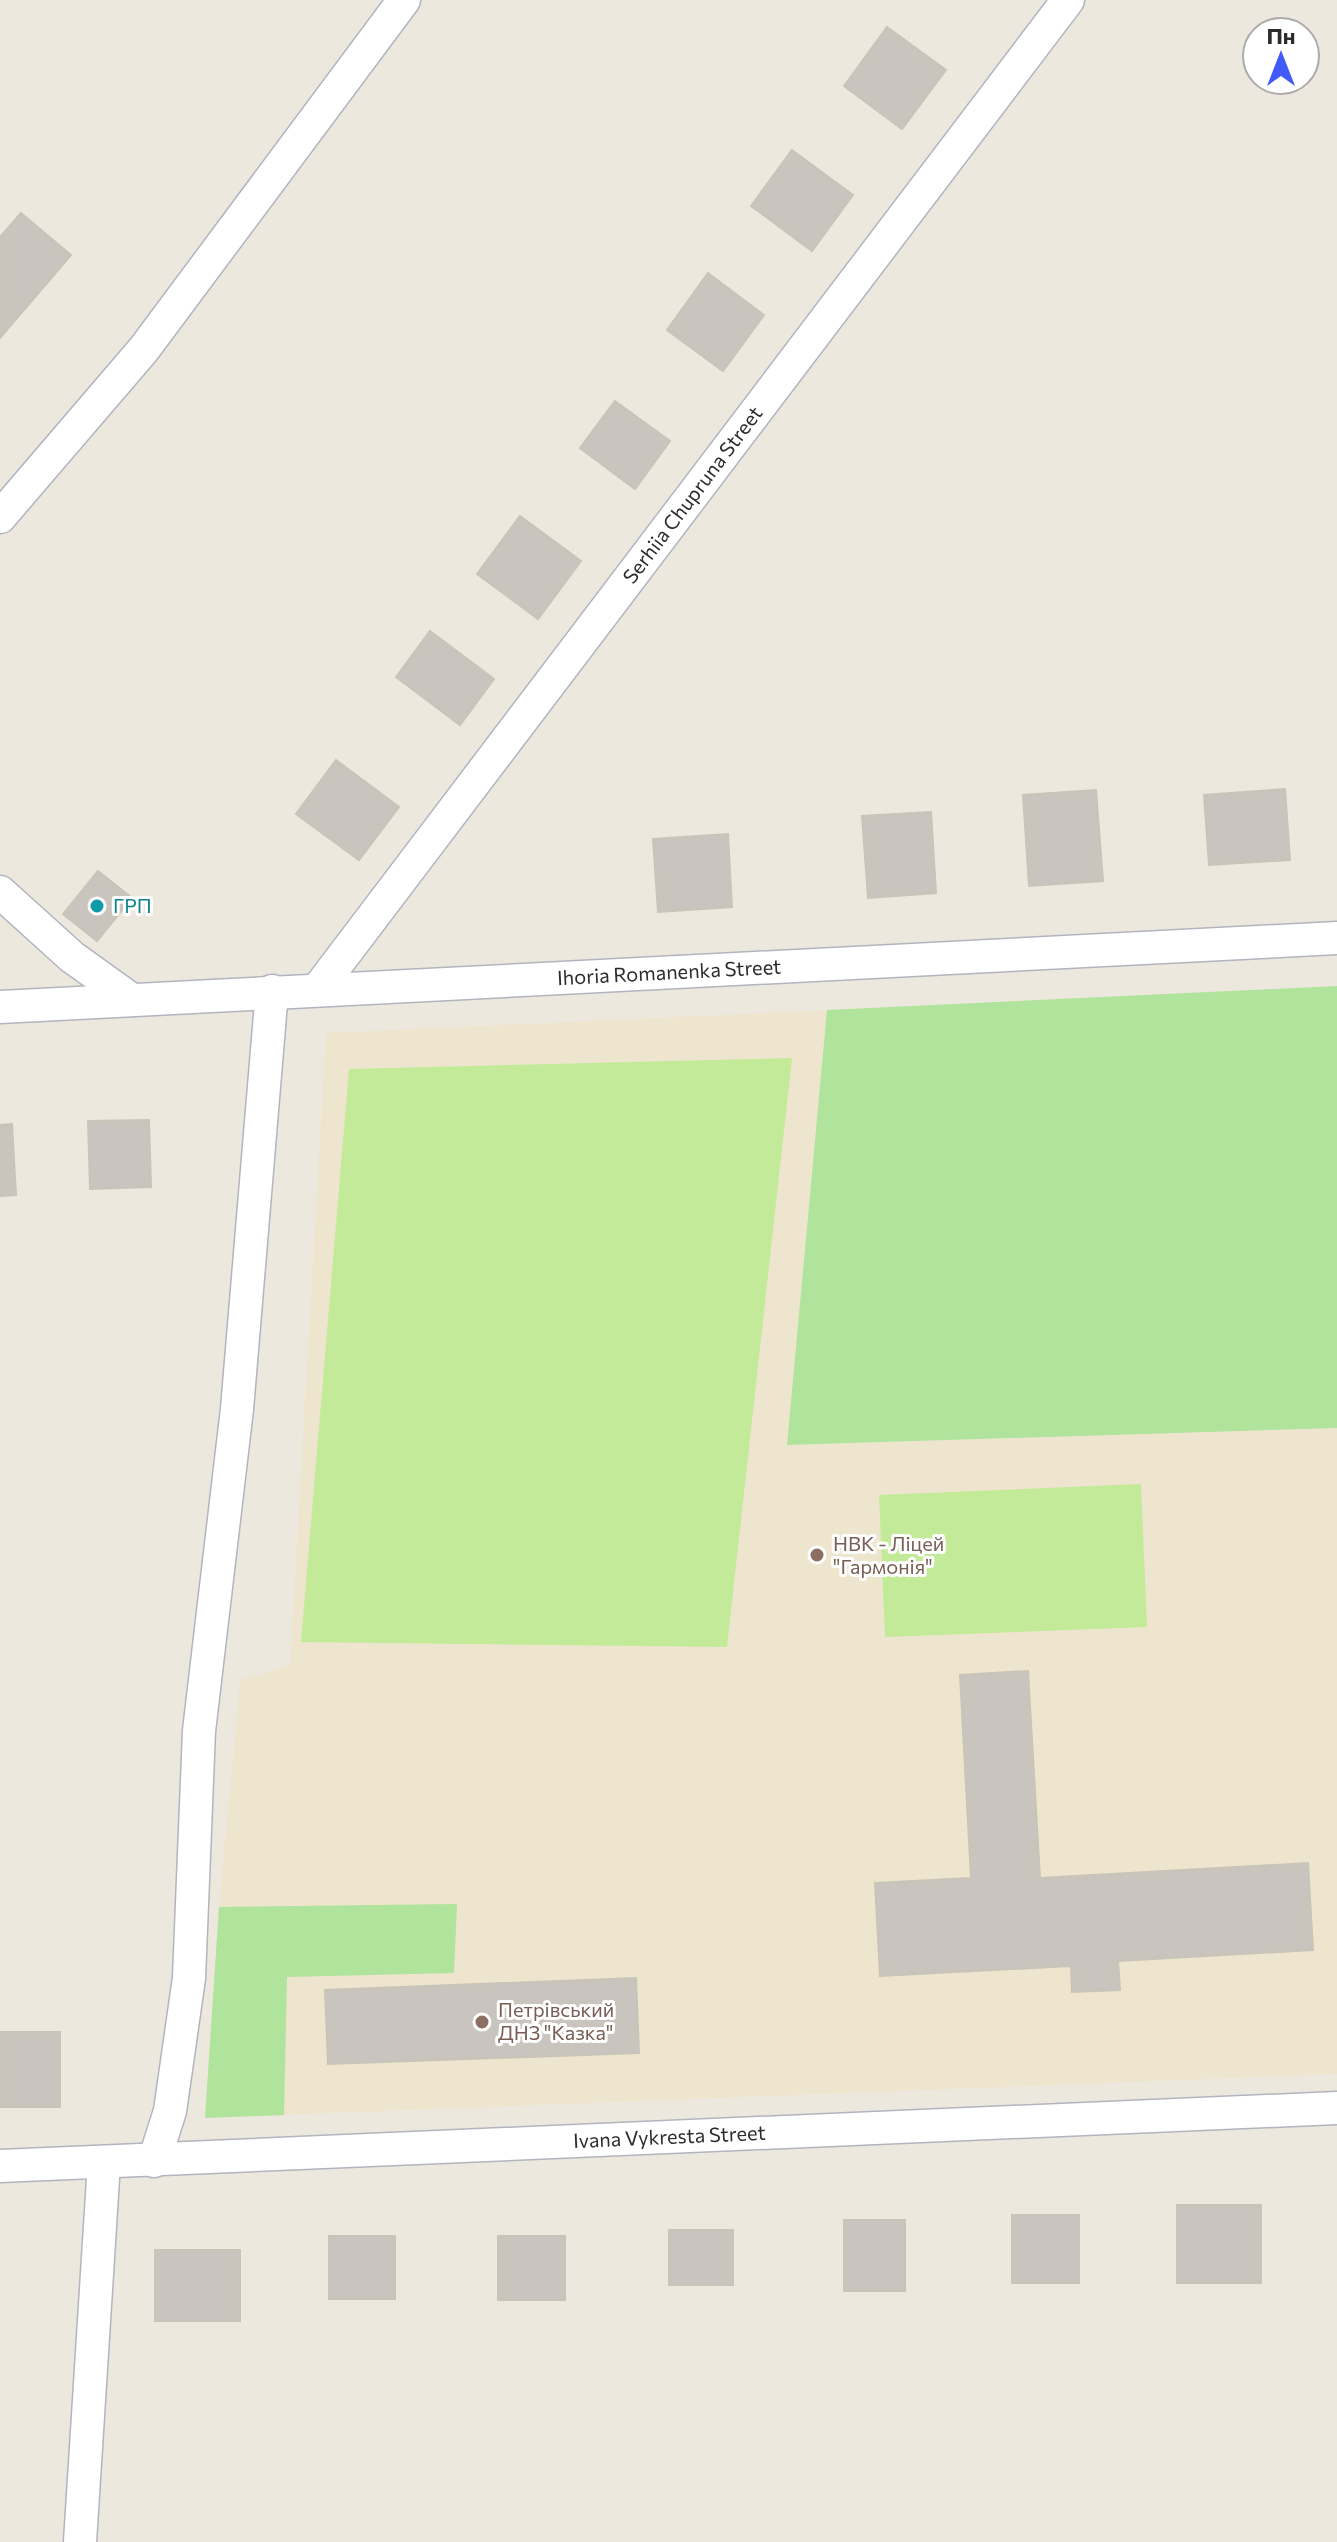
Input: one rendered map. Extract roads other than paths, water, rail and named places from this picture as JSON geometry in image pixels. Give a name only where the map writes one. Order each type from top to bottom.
[{"type":"street","points":[[0,517],[144,349],[404,0]]},
{"type":"street","name":"Serhiia Chupruna Street","points":[[318,989],[1068,0]]},
{"type":"street","points":[[0,892],[72,957],[132,1000]]},
{"type":"street","name":"Ihoria Romanenka Street","points":[[0,1007],[1337,938]]},
{"type":"street","points":[[154,2161],[170,2111],[189,1978],[199,1731],[237,1409],[272,991]]},
{"type":"street","name":"Ivana Vykresta Street","points":[[0,2166],[1337,2108]]},
{"type":"street","points":[[80,2542],[104,2163]]},
{"type":"place","name":"ГРП","points":[[97,906]]},
{"type":"place","name":"НВК - Ліцей \"Гармонія\"","points":[[817,1555]]},
{"type":"place","name":"Петрівський ДНЗ \"Казка\"","points":[[482,2022]]}]
